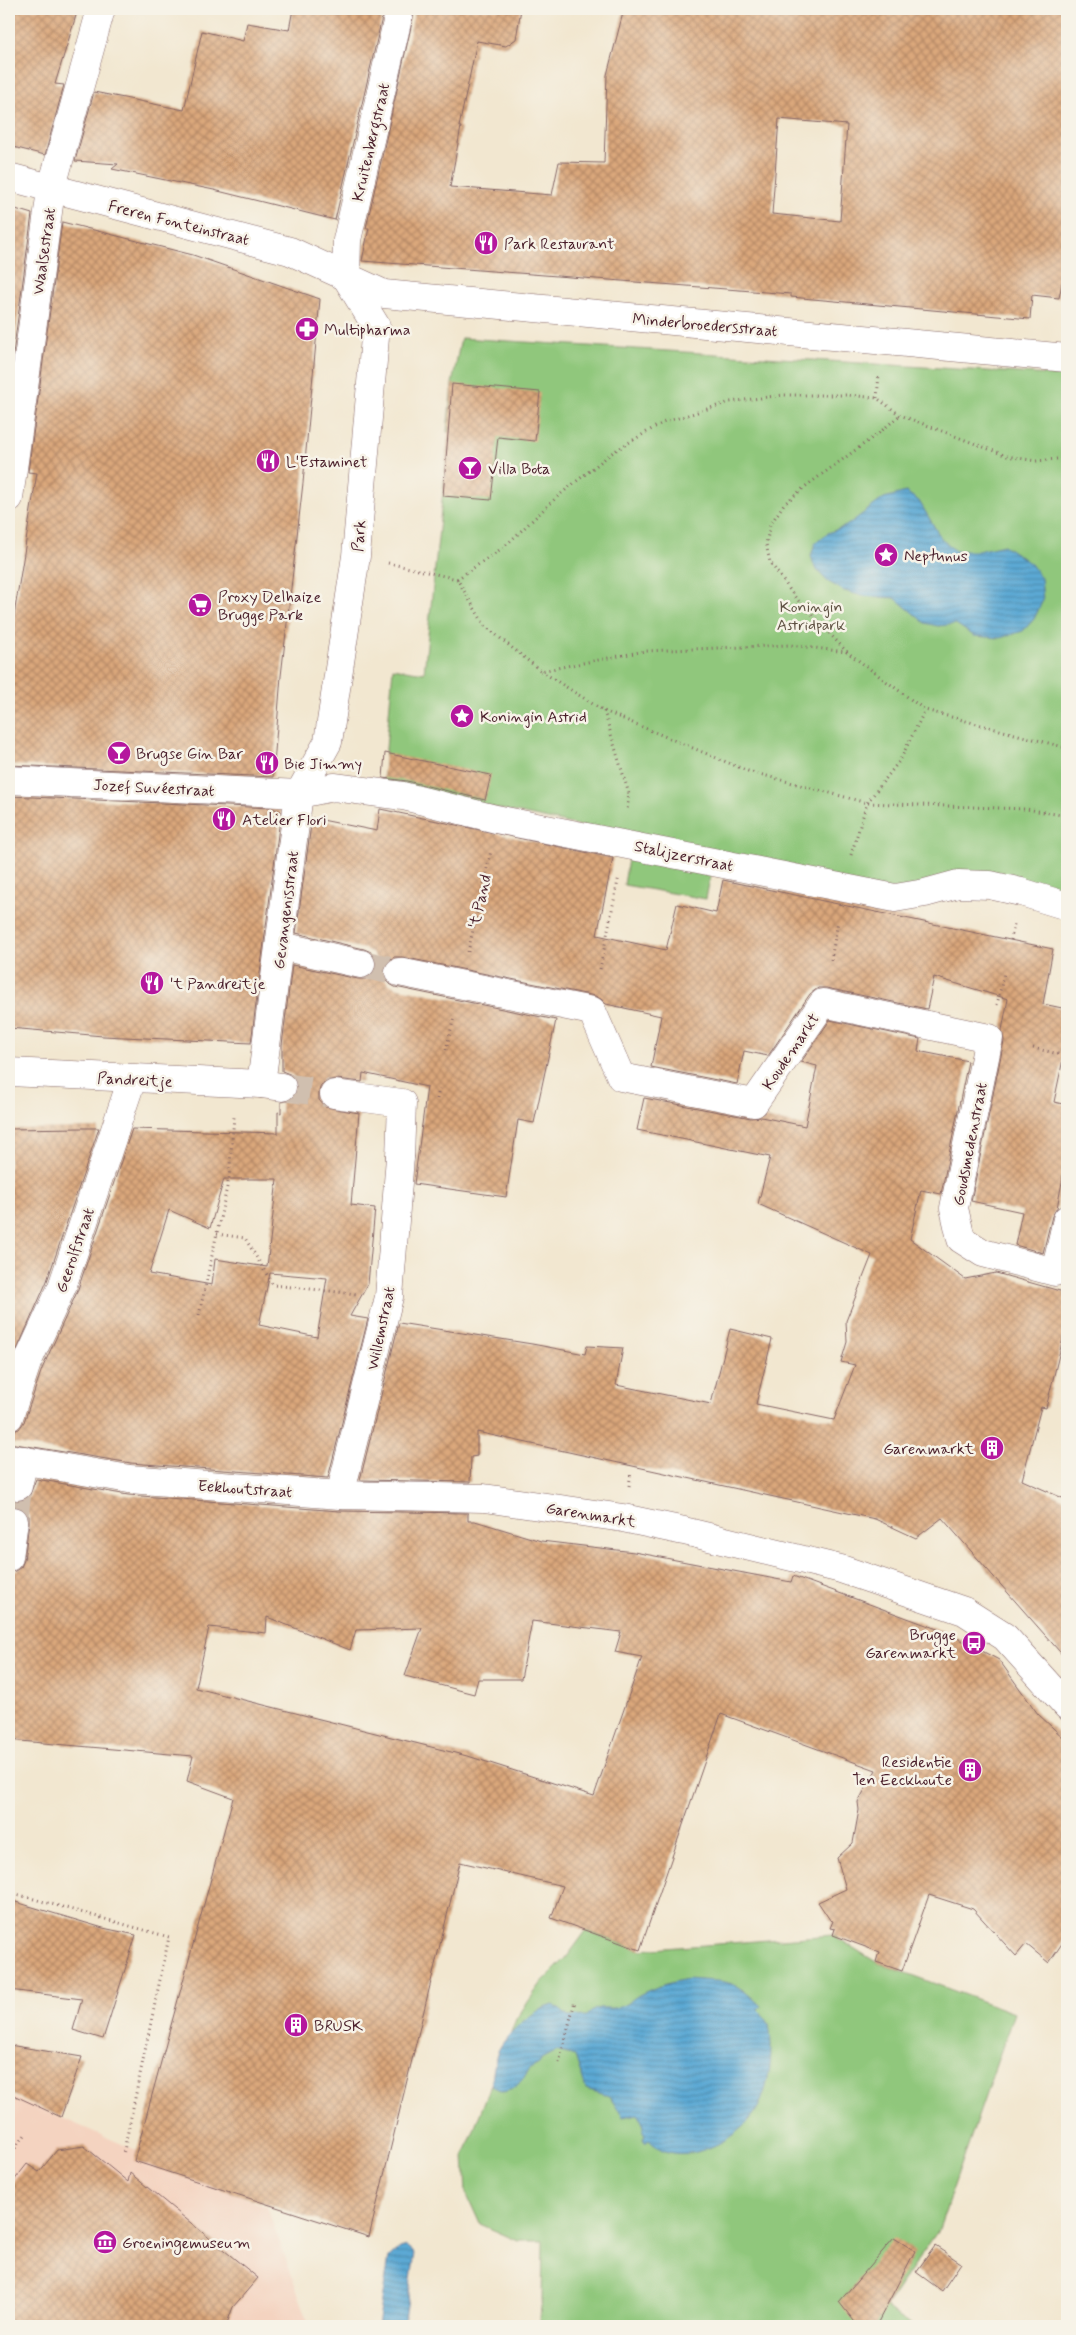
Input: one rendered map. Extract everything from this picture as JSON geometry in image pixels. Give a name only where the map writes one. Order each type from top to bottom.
[{"type":"street","name":"Waalsestraat","points":[[9,498],[51,190],[101,9]]},
{"type":"street","name":"Kruitenbergstraat","points":[[346,277],[347,240],[400,9]]},
{"type":"street","name":"Freren Fonteinstraat","points":[[9,177],[51,190],[290,250],[346,277]]},
{"type":"street","name":"Minderbroedersstraat","points":[[346,277],[384,294],[1067,356]]},
{"type":"street","name":"Park","points":[[299,794],[328,742],[356,556],[376,326],[346,277]]},
{"type":"street","name":"Jozef Suvéestraat","points":[[9,780],[299,794]]},
{"type":"street","name":"Stalijzerstraat","points":[[299,794],[334,787],[403,796],[496,818],[895,898],[925,893],[958,884],[990,885],[1067,906]]},
{"type":"street","name":"Gevangenisstraat","points":[[260,1085],[281,946],[299,794]]},
{"type":"street","points":[[281,946],[361,964]]},
{"type":"street","points":[[399,972],[461,983]]},
{"type":"street","name":"Koudemarkt","points":[[461,983],[592,1012],[621,1077],[754,1103],[823,1003],[989,1038]]},
{"type":"street","name":"Goudsmedenstraat","points":[[989,1038],[954,1208],[961,1239],[983,1253],[1055,1272],[1067,1219]]},
{"type":"street","name":"Pandreitje","points":[[9,1072],[260,1085]]},
{"type":"street","name":"Geerolfstraat","points":[[9,1417],[27,1363],[62,1287],[132,1079]]},
{"type":"street","name":"Willemstraat","points":[[334,1094],[402,1103],[390,1297],[340,1495]]},
{"type":"street","name":"Eekhoutstraat","points":[[17,1468],[129,1479],[340,1495],[484,1498]]},
{"type":"street","name":"Garenmarkt","points":[[484,1498],[623,1518],[684,1531],[840,1568],[923,1595],[964,1611],[1006,1638],[1067,1706]]},
{"type":"street","points":[[9,1557],[14,1521]]},
{"type":"path","points":[[457,579],[504,547],[557,497],[613,452],[662,423],[730,402],[783,395],[848,395],[877,398],[900,415],[1007,456],[1036,461],[1067,458]]},
{"type":"path","points":[[900,415],[784,504],[770,525],[766,544],[770,562],[794,596],[847,652],[925,710],[1067,748]]},
{"type":"path","points":[[356,556],[457,579],[485,626],[541,671],[604,711],[748,771],[867,803],[1026,809],[1067,816]]},
{"type":"path","points":[[541,671],[645,651],[790,645],[847,652]]},
{"type":"path","points":[[831,960],[843,889],[867,803],[900,760],[925,710]]},
{"type":"path","points":[[600,969],[624,843],[629,794],[604,711]]},
{"type":"path","name":"'t Pand","points":[[446,1050],[494,835],[496,818]]},
{"type":"path","points":[[1033,1048],[1067,1056]]},
{"type":"path","points":[[199,1315],[229,1178],[260,1085]]},
{"type":"path","points":[[217,1234],[245,1238],[273,1285],[390,1297]]},
{"type":"path","points":[[9,1892],[169,1936],[123,2155]]},
{"type":"path","points":[[559,2063],[574,2001]]},
{"type":"path","points":[[9,2156],[25,2135]]},
{"type":"shaded area","name":"Groeningemuseum","points":[[9,2095],[267,2207],[310,2326],[9,2326]]},
{"type":"green space","name":"Koningin Astridpark","points":[[461,338],[1067,376],[1067,896],[882,890],[383,784],[393,668],[424,673],[449,433],[447,432],[452,384]]},
{"type":"green space","points":[[628,859],[711,873],[706,899],[624,885]]},
{"type":"green space","points":[[586,1931],[640,1950],[833,1935],[876,1962],[1014,2013],[939,2229],[886,2306],[912,2326],[538,2326],[542,2301],[543,2241],[518,2241],[480,2224],[466,2193],[464,2156],[516,2019],[542,1982],[566,1958]]},
{"type":"water","points":[[906,492],[919,501],[941,538],[955,551],[978,551],[1004,545],[1031,564],[1041,578],[1043,600],[1034,619],[1023,631],[1000,638],[974,636],[956,624],[938,626],[925,623],[895,598],[863,596],[844,591],[827,581],[815,568],[811,556],[815,543],[828,533],[846,526],[884,498]]},
{"type":"water","points":[[688,1979],[721,1981],[735,1985],[761,2006],[758,2010],[769,2025],[771,2059],[764,2094],[754,2114],[745,2125],[719,2143],[704,2150],[674,2153],[661,2149],[649,2140],[645,2143],[643,2140],[646,2136],[638,2114],[623,2117],[609,2096],[586,2089],[575,2056],[556,2051],[541,2059],[539,2064],[530,2069],[516,2087],[503,2091],[491,2086],[498,2051],[502,2044],[514,2029],[538,2011],[554,2005],[569,2017],[587,2016],[596,2009],[622,2006],[651,1990],[669,1983]]},
{"type":"water","points":[[407,2246],[415,2253],[404,2326],[378,2326],[389,2258],[400,2248]]},
{"type":"building","points":[[9,9],[78,9],[55,84],[64,85],[45,155],[9,146]]},
{"type":"building","points":[[293,9],[384,9],[335,220],[214,190],[112,169],[118,164],[75,161],[94,92],[184,110],[202,31],[243,41],[247,23],[289,30]]},
{"type":"building","points":[[415,9],[521,9],[516,39],[506,46],[477,41],[459,127],[461,127],[450,187],[552,195],[559,162],[604,163],[607,75],[624,9],[1067,9],[1067,258],[1059,298],[1032,295],[1030,319],[791,297],[791,294],[362,261],[369,228],[366,228]],"holes":[[[779,119],[847,125],[840,221],[772,214]]]},
{"type":"building","points":[[9,207],[32,214],[9,384]]},
{"type":"building","points":[[62,222],[193,255],[320,299],[303,483],[281,676],[273,777],[9,765],[9,646],[37,473],[28,472]]},
{"type":"building","name":"Villa Bota","points":[[452,384],[540,392],[535,441],[498,437],[491,500],[443,496]]},
{"type":"building","points":[[385,753],[491,775],[485,800],[407,781],[383,778]]},
{"type":"building","points":[[9,796],[271,808],[281,811],[251,1043],[103,1036],[9,1028]]},
{"type":"building","points":[[380,809],[613,858],[597,935],[666,950],[677,904],[716,913],[723,880],[1053,949],[1043,1004],[1067,1009],[1067,1040],[1054,1102],[1067,1105],[1067,1156],[1057,1208],[1052,1216],[1043,1253],[1015,1245],[1022,1212],[971,1201],[1004,1041],[1002,1030],[1008,999],[934,977],[927,1009],[826,988],[818,988],[810,994],[768,1056],[744,1051],[737,1084],[651,1067],[661,1016],[606,1004],[595,996],[402,957],[394,957],[388,961],[384,969],[384,977],[388,983],[395,987],[556,1020],[534,1123],[518,1120],[506,1197],[414,1184],[427,1087],[363,1073],[362,1082],[336,1079],[328,1080],[321,1085],[319,1100],[325,1107],[359,1113],[351,1205],[375,1208],[368,1284],[350,1316],[368,1319],[328,1478],[131,1463],[9,1443],[9,1432],[19,1429],[24,1422],[42,1369],[77,1292],[132,1129],[278,1133],[278,1112],[281,1113],[281,1102],[288,1101],[294,1097],[297,1089],[297,1082],[292,1075],[282,1071],[282,1045],[292,965],[358,979],[366,979],[373,974],[376,968],[376,960],[371,952],[296,933],[312,818],[377,831]],"holes":[[[224,1179],[277,1179],[267,1267],[215,1259],[212,1285],[149,1274],[169,1210],[210,1228]],[[270,1273],[327,1278],[317,1337],[259,1325]]]},
{"type":"building","points":[[830,1020],[920,1039],[918,1051],[968,1061],[941,1194],[921,1190],[910,1239],[965,1279],[996,1273],[1067,1293],[1067,1322],[1046,1408],[1041,1407],[1022,1480],[1067,1500],[1067,1660],[942,1518],[916,1538],[875,1519],[477,1432],[477,1456],[471,1457],[470,1482],[360,1480],[399,1323],[585,1354],[587,1346],[623,1348],[616,1385],[711,1404],[730,1329],[772,1339],[756,1404],[834,1420],[855,1365],[841,1362],[847,1342],[846,1321],[872,1255],[758,1204],[770,1157],[637,1130],[644,1098],[805,1126],[817,1066],[801,1062]]},
{"type":"building","points":[[99,1128],[47,1281],[9,1368],[9,1129]]},
{"type":"building","points":[[36,1479],[128,1495],[339,1511],[468,1513],[468,1521],[475,1521],[541,1541],[634,1552],[791,1582],[793,1576],[948,1633],[999,1660],[1038,1714],[1067,1741],[1067,1936],[1049,1963],[1026,1944],[1016,1956],[973,1909],[929,1895],[902,1971],[876,1962],[879,1952],[833,1935],[835,1929],[830,1928],[833,1921],[830,1920],[818,1902],[846,1889],[837,1858],[853,1843],[859,1810],[858,1802],[876,1770],[721,1714],[640,1950],[551,1918],[563,1886],[460,1862],[369,2237],[134,2161],[233,1798],[187,1781],[193,1756],[9,1740],[9,1572],[21,1567],[24,1560],[29,1516],[24,1509],[17,1506],[9,1506],[9,1498],[15,1501],[22,1501],[29,1497]],"holes":[[[267,1617],[350,1650],[356,1630],[422,1628],[405,1676],[474,1694],[478,1679],[521,1679],[532,1621],[621,1632],[615,1652],[642,1657],[594,1796],[471,1757],[196,1688],[209,1627],[266,1633]]]},
{"type":"building","points":[[9,1900],[103,1928],[136,1935],[103,2039],[73,2030],[82,1999],[9,1990]]},
{"type":"building","points":[[9,2045],[82,2057],[61,2117],[9,2093]]},
{"type":"building","name":"Groeningemuseum","points":[[84,2146],[128,2182],[130,2173],[258,2278],[233,2307],[226,2326],[9,2326],[9,2187],[27,2164],[39,2172],[57,2150]]},
{"type":"building","points":[[894,2238],[915,2251],[876,2326],[858,2326],[839,2302]]},
{"type":"building","points":[[935,2246],[961,2263],[942,2291],[916,2272]]},
{"type":"tunnel","points":[[361,964],[399,972]]},
{"type":"tunnel","points":[[282,1087],[334,1094]]},
{"type":"tunnel","points":[[14,1521],[18,1486]]},
{"type":"place","name":"Park Restaurant","points":[[486,243]]},
{"type":"place","name":"Multipharma","points":[[307,329]]},
{"type":"place","name":"L'Estaminet","points":[[268,461]]},
{"type":"place","name":"Villa Bota","points":[[470,468]]},
{"type":"place","name":"Neptunus","points":[[886,555]]},
{"type":"place","name":"Proxy Delhaize Brugge Park","points":[[200,605]]},
{"type":"place","name":"Koningin Astrid","points":[[462,716]]},
{"type":"place","name":"Brugse Gin Bar","points":[[119,753]]},
{"type":"place","name":"Bie Jimmy","points":[[267,763]]},
{"type":"place","name":"Atelier Flori","points":[[224,819]]},
{"type":"place","name":"'t Pandreitje","points":[[152,983]]},
{"type":"place","name":"Garenmarkt","points":[[992,1448]]},
{"type":"place","name":"Brugge Garenmarkt","points":[[974,1643]]},
{"type":"place","name":"Residentie Ten Eeckhoute","points":[[970,1770]]},
{"type":"place","name":"BRUSK","points":[[296,2025]]},
{"type":"place","name":"Groeningemuseum","points":[[105,2242]]}]
